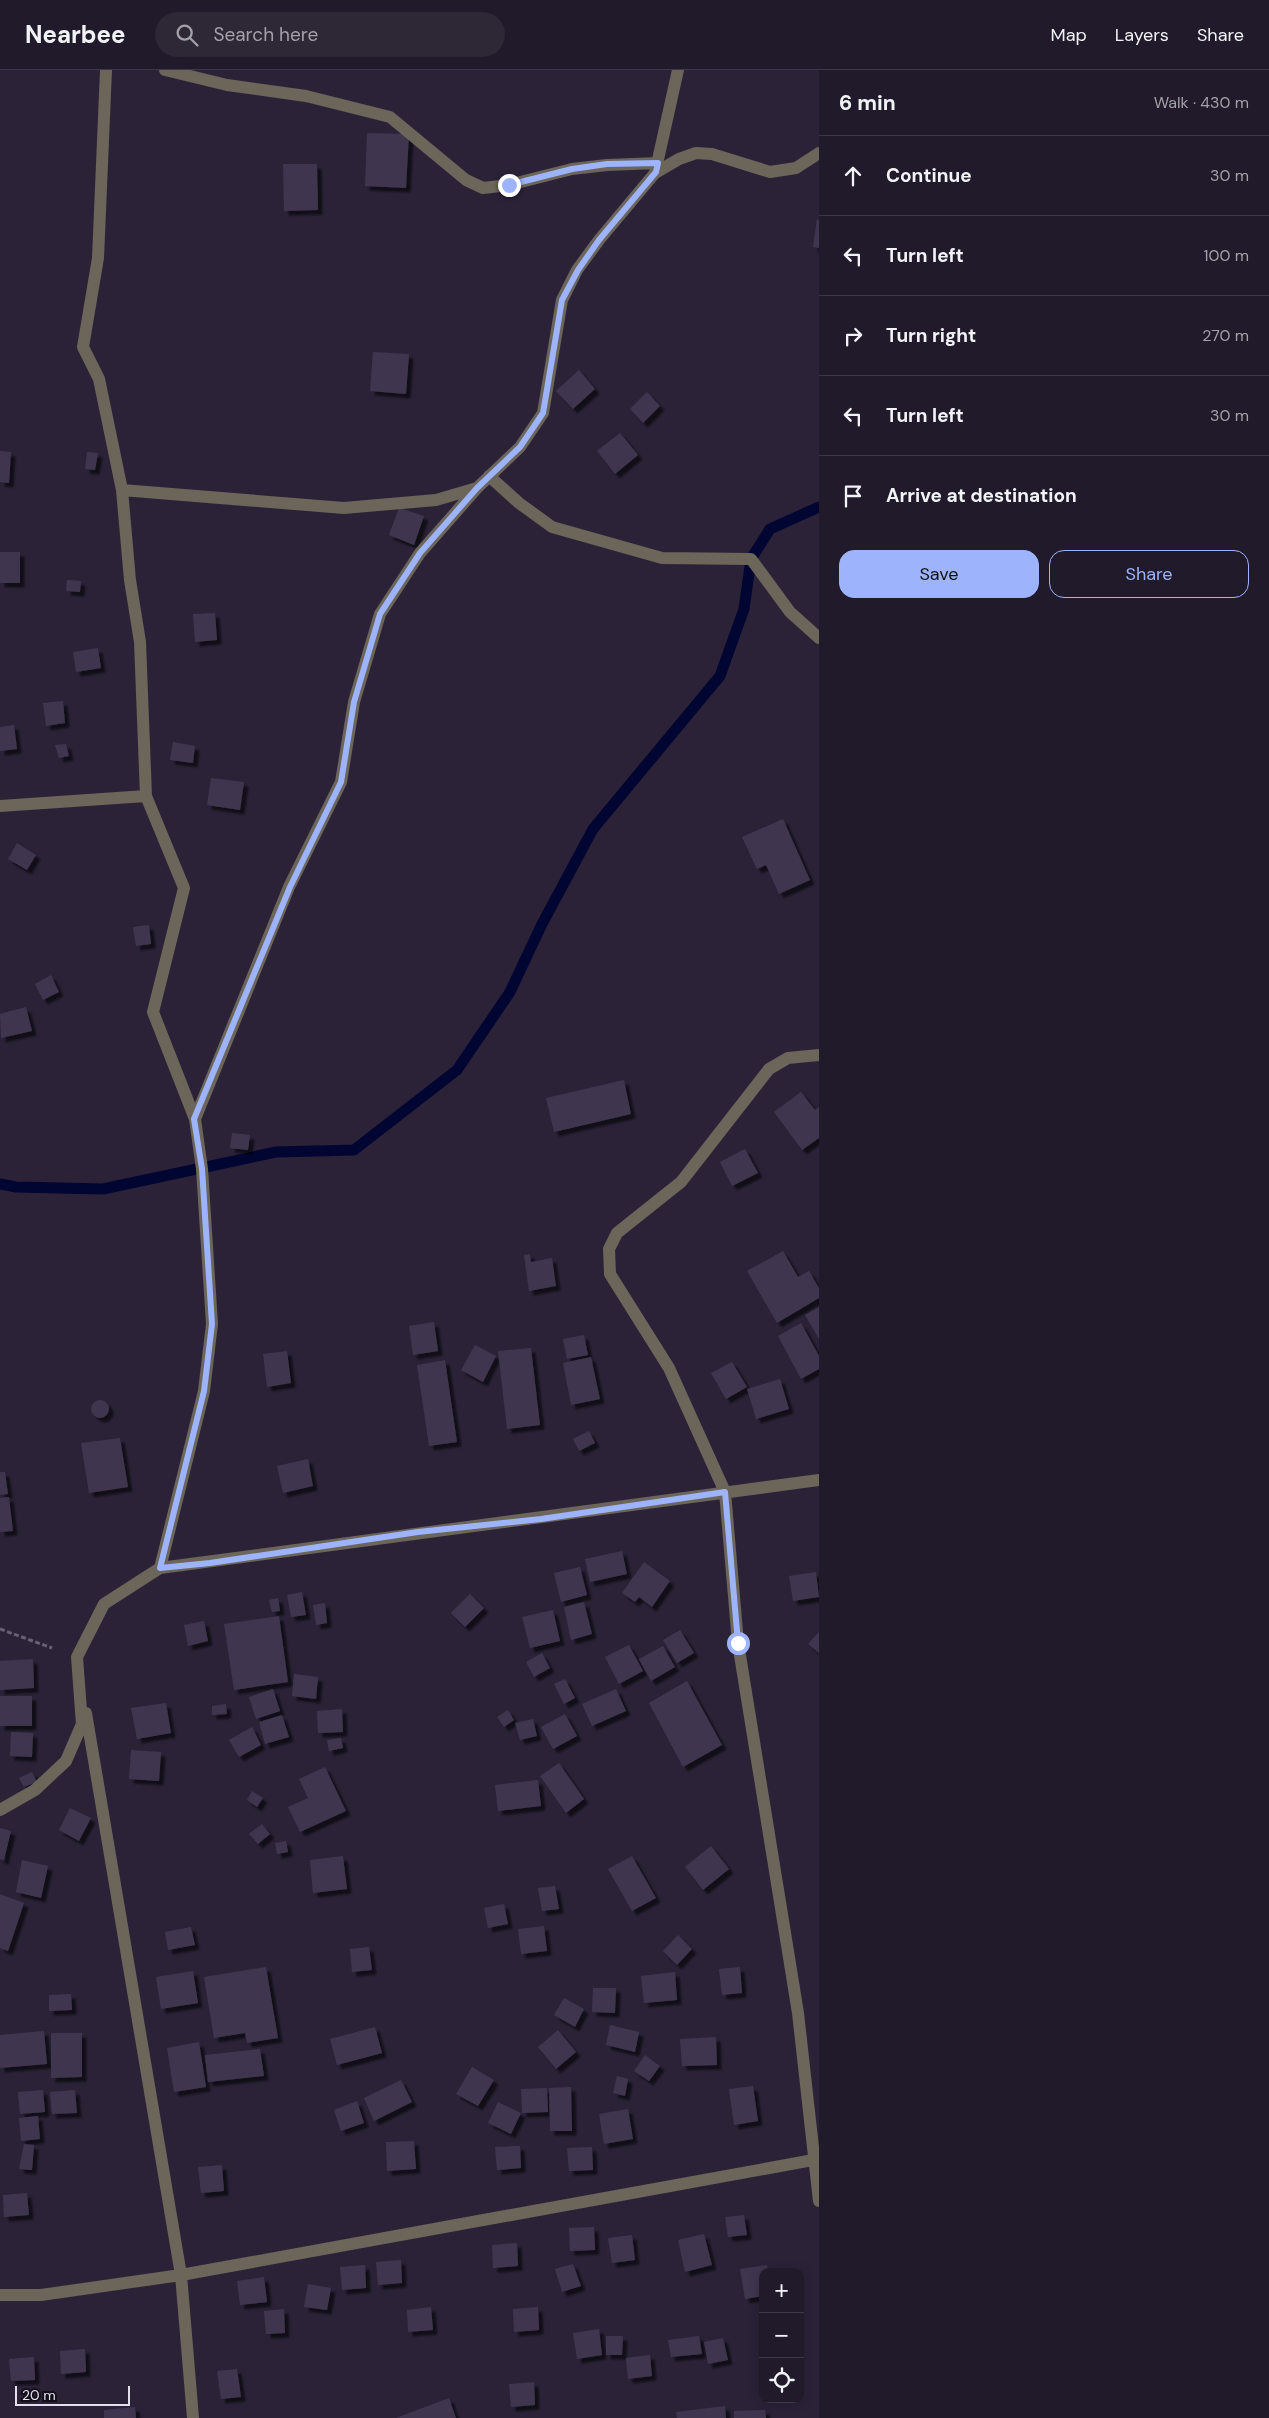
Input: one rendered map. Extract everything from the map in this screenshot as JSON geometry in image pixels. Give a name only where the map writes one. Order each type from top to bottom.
[{"type":"street","points":[[106,70],[98,258],[83,347],[99,379],[122,490],[129,571],[140,642],[146,796],[184,888],[152,1012],[194,1119],[202,1169],[212,1324],[204,1391],[160,1568]]},
{"type":"street","points":[[166,70],[227,85],[314,98],[390,117],[466,180],[483,188],[509,185],[572,169],[607,164],[657,168],[696,153],[712,154],[770,172],[796,168],[819,153]]},
{"type":"street","points":[[194,1119],[290,887],[341,782],[354,702],[380,614],[420,553],[477,488],[520,447],[543,413],[562,300],[578,270],[599,240],[657,168],[678,70]]},
{"type":"street","points":[[489,476],[519,503],[552,527],[662,558],[751,559],[790,612],[819,638]]},
{"type":"street","points":[[122,490],[344,508],[436,500],[477,488]]},
{"type":"street","points":[[0,806],[146,796]]},
{"type":"street","points":[[819,1055],[788,1058],[769,1069],[681,1182],[617,1233],[610,1249],[610,1274],[669,1368],[725,1492],[738,1643],[798,2013],[817,2159],[819,2201]]},
{"type":"street","points":[[0,1810],[35,1790],[66,1761],[82,1724],[76,1656],[104,1604],[160,1568],[210,1563],[418,1532],[541,1519],[819,1480]]},
{"type":"street","points":[[76,1656],[181,2275],[193,2418]]},
{"type":"street","points":[[0,2295],[41,2295],[181,2275],[817,2159]]},
{"type":"path","points":[[0,1629],[76,1656]]},
{"type":"building","points":[[367,133],[409,134],[406,188],[365,186]]},
{"type":"building","points":[[283,164],[317,164],[318,210],[284,211]]},
{"type":"building","points":[[817,219],[819,220],[819,248],[813,247]]},
{"type":"building","points":[[373,352],[409,354],[406,394],[370,391]]},
{"type":"building","points":[[579,370],[595,389],[573,409],[556,391]]},
{"type":"building","points":[[647,392],[660,406],[643,423],[630,409]]},
{"type":"building","points":[[620,433],[638,455],[615,474],[597,451]]},
{"type":"building","points":[[0,451],[11,452],[9,483],[0,482]]},
{"type":"building","points":[[87,452],[98,453],[95,470],[85,469]]},
{"type":"building","points":[[399,508],[424,516],[414,545],[389,535]]},
{"type":"building","points":[[0,552],[20,552],[20,583],[0,583]]},
{"type":"building","points":[[67,580],[81,581],[80,592],[66,591]]},
{"type":"building","points":[[215,613],[217,640],[195,642],[193,614]]},
{"type":"building","points":[[98,648],[101,668],[76,672],[73,652]]},
{"type":"building","points":[[63,701],[65,723],[46,726],[43,703]]},
{"type":"building","points":[[14,725],[17,749],[0,751],[0,727]]},
{"type":"building","points":[[173,742],[195,746],[193,763],[170,760]]},
{"type":"building","points":[[66,744],[69,756],[59,758],[55,745]]},
{"type":"building","points":[[211,778],[244,782],[240,810],[207,805]]},
{"type":"building","points":[[783,819],[810,880],[779,894],[766,865],[757,869],[742,837]]},
{"type":"building","points":[[17,843],[36,855],[27,870],[8,859]]},
{"type":"building","points":[[149,925],[151,944],[136,946],[133,927]]},
{"type":"building","points":[[51,975],[59,992],[43,1000],[35,984]]},
{"type":"building","points":[[26,1007],[32,1031],[1,1038],[0,1014]]},
{"type":"building","points":[[624,1080],[631,1114],[554,1132],[546,1098]]},
{"type":"building","points":[[801,1092],[815,1110],[819,1107],[819,1138],[802,1150],[774,1112]]},
{"type":"building","points":[[232,1133],[250,1135],[248,1150],[230,1148]]},
{"type":"building","points":[[745,1149],[758,1173],[732,1186],[720,1162]]},
{"type":"building","points":[[783,1251],[798,1277],[809,1271],[819,1288],[819,1298],[777,1323],[747,1271]]},
{"type":"building","points":[[530,1254],[531,1262],[552,1258],[556,1286],[529,1291],[524,1255]]},
{"type":"building","points":[[819,1307],[819,1339],[805,1315]]},
{"type":"building","points":[[434,1322],[438,1351],[413,1355],[409,1326]]},
{"type":"building","points":[[801,1323],[819,1356],[819,1369],[801,1379],[778,1336]]},
{"type":"building","points":[[584,1335],[588,1355],[567,1359],[563,1339]]},
{"type":"building","points":[[475,1345],[496,1356],[483,1382],[461,1370]]},
{"type":"building","points":[[531,1348],[540,1425],[507,1429],[498,1351]]},
{"type":"building","points":[[287,1351],[291,1383],[267,1387],[263,1354]]},
{"type":"building","points":[[591,1357],[600,1399],[571,1405],[563,1363]]},
{"type":"building","points":[[445,1360],[457,1442],[429,1446],[417,1365]]},
{"type":"building","points":[[732,1362],[747,1387],[726,1399],[711,1373]]},
{"type":"building","points":[[780,1379],[789,1409],[756,1419],[747,1389]]},
{"type":"building","points":[[96,1400],[104,1400],[109,1405],[107,1416],[96,1418],[91,1413],[91,1405]]},
{"type":"building","points":[[589,1431],[595,1443],[579,1451],[573,1439]]},
{"type":"building","points":[[120,1438],[128,1487],[89,1493],[81,1443]]},
{"type":"building","points":[[308,1459],[313,1486],[283,1493],[277,1466]]},
{"type":"building","points":[[0,1472],[5,1472],[8,1494],[0,1495]]},
{"type":"building","points":[[9,1497],[13,1531],[0,1532],[0,1498]]},
{"type":"building","points":[[622,1551],[627,1574],[590,1582],[585,1559]]},
{"type":"building","points":[[644,1562],[670,1581],[652,1607],[639,1597],[635,1602],[622,1593]]},
{"type":"building","points":[[580,1567],[587,1595],[561,1602],[554,1573]]},
{"type":"building","points":[[816,1572],[819,1597],[793,1601],[789,1576]]},
{"type":"building","points":[[302,1592],[306,1615],[291,1617],[287,1595]]},
{"type":"building","points":[[470,1594],[484,1608],[465,1627],[451,1613]]},
{"type":"building","points":[[278,1598],[280,1611],[272,1612],[269,1600]]},
{"type":"building","points":[[584,1602],[592,1634],[571,1640],[564,1607]]},
{"type":"building","points":[[325,1603],[327,1623],[316,1625],[313,1605]]},
{"type":"building","points":[[553,1610],[560,1641],[530,1648],[522,1617]]},
{"type":"building","points":[[279,1616],[288,1682],[234,1690],[224,1624]]},
{"type":"building","points":[[204,1621],[208,1641],[188,1646],[184,1625]]},
{"type":"building","points":[[680,1630],[694,1653],[677,1663],[663,1640]]},
{"type":"building","points":[[819,1632],[819,1653],[808,1644]]},
{"type":"building","points":[[629,1645],[643,1671],[619,1684],[605,1657]]},
{"type":"building","points":[[663,1646],[675,1667],[651,1681],[639,1659]]},
{"type":"building","points":[[542,1653],[550,1668],[534,1677],[526,1662]]},
{"type":"building","points":[[33,1659],[34,1688],[0,1690],[0,1661]]},
{"type":"building","points":[[294,1674],[318,1677],[316,1699],[292,1696]]},
{"type":"building","points":[[565,1679],[575,1698],[564,1704],[554,1684]]},
{"type":"building","points":[[687,1681],[722,1745],[683,1767],[649,1703]]},
{"type":"building","points":[[273,1689],[280,1711],[256,1719],[249,1697]]},
{"type":"building","points":[[616,1689],[626,1711],[592,1726],[582,1704]]},
{"type":"building","points":[[0,1696],[32,1696],[32,1726],[0,1726]]},
{"type":"building","points":[[166,1703],[171,1733],[137,1739],[131,1708]]},
{"type":"building","points":[[226,1704],[227,1714],[212,1715],[212,1706]]},
{"type":"building","points":[[342,1709],[343,1732],[318,1733],[317,1711]]},
{"type":"building","points":[[508,1710],[514,1720],[504,1727],[497,1717]]},
{"type":"building","points":[[565,1714],[577,1736],[553,1749],[541,1727]]},
{"type":"building","points":[[282,1715],[289,1737],[265,1744],[259,1722]]},
{"type":"building","points":[[533,1719],[537,1736],[520,1740],[515,1723]]},
{"type":"building","points":[[252,1727],[261,1745],[239,1757],[229,1740]]},
{"type":"building","points":[[11,1732],[33,1733],[32,1757],[10,1756]]},
{"type":"building","points":[[341,1738],[343,1748],[329,1751],[327,1740]]},
{"type":"building","points":[[131,1750],[161,1752],[159,1781],[129,1779]]},
{"type":"building","points":[[559,1763],[584,1799],[566,1813],[540,1776]]},
{"type":"building","points":[[325,1767],[346,1811],[300,1832],[288,1807],[308,1798],[299,1779]]},
{"type":"building","points":[[32,1772],[37,1782],[24,1787],[19,1778]]},
{"type":"building","points":[[538,1780],[541,1806],[498,1811],[495,1785]]},
{"type":"building","points":[[252,1791],[263,1798],[257,1807],[247,1800]]},
{"type":"building","points":[[70,1808],[91,1818],[79,1841],[59,1830]]},
{"type":"building","points":[[262,1824],[270,1834],[258,1844],[249,1834]]},
{"type":"building","points":[[0,1828],[11,1831],[4,1860],[0,1859]]},
{"type":"building","points":[[286,1841],[288,1852],[277,1854],[275,1843]]},
{"type":"building","points":[[711,1846],[729,1869],[703,1890],[685,1867]]},
{"type":"building","points":[[343,1856],[347,1889],[313,1893],[310,1860]]},
{"type":"building","points":[[632,1856],[656,1898],[632,1911],[608,1869]]},
{"type":"building","points":[[22,1860],[48,1866],[41,1898],[16,1892]]},
{"type":"building","points":[[555,1886],[559,1909],[542,1911],[538,1888]]},
{"type":"building","points":[[0,1894],[24,1903],[8,1951],[0,1948]]},
{"type":"building","points":[[504,1904],[508,1924],[488,1928],[484,1908]]},
{"type":"building","points":[[544,1926],[547,1951],[521,1954],[518,1929]]},
{"type":"building","points":[[191,1927],[195,1945],[168,1950],[165,1932]]},
{"type":"building","points":[[678,1935],[692,1949],[677,1965],[663,1951]]},
{"type":"building","points":[[369,1947],[372,1970],[352,1972],[350,1949]]},
{"type":"building","points":[[266,1967],[278,2038],[247,2043],[245,2033],[214,2038],[204,1977]]},
{"type":"building","points":[[740,1967],[742,1993],[722,1995],[719,1969]]},
{"type":"building","points":[[193,1971],[198,2003],[161,2009],[156,1977]]},
{"type":"building","points":[[675,1972],[677,2000],[644,2003],[641,1976]]},
{"type":"building","points":[[593,1988],[616,1988],[615,2013],[592,2012]]},
{"type":"building","points":[[71,1994],[72,2010],[49,2011],[49,1995]]},
{"type":"building","points":[[564,1998],[584,2009],[575,2027],[554,2015]]},
{"type":"building","points":[[610,2025],[639,2032],[635,2052],[606,2045]]},
{"type":"building","points":[[375,2027],[382,2053],[337,2065],[330,2039]]},
{"type":"building","points":[[558,2030],[576,2052],[556,2069],[538,2047]]},
{"type":"building","points":[[44,2031],[47,2064],[0,2068],[0,2035]]},
{"type":"building","points":[[51,2033],[82,2033],[82,2077],[51,2078]]},
{"type":"building","points":[[716,2037],[717,2065],[682,2066],[680,2039]]},
{"type":"building","points":[[199,2042],[206,2087],[174,2092],[167,2048]]},
{"type":"building","points":[[260,2049],[264,2076],[208,2082],[205,2055]]},
{"type":"building","points":[[645,2055],[660,2066],[649,2081],[634,2071]]},
{"type":"building","points":[[472,2067],[494,2080],[478,2106],[456,2094]]},
{"type":"building","points":[[617,2076],[628,2079],[625,2096],[613,2093]]},
{"type":"building","points":[[401,2080],[412,2102],[374,2121],[364,2098]]},
{"type":"building","points":[[753,2086],[758,2121],[734,2125],[729,2089]]},
{"type":"building","points":[[571,2087],[572,2131],[550,2131],[549,2088]]},
{"type":"building","points":[[547,2088],[548,2112],[522,2113],[521,2089]]},
{"type":"building","points":[[43,2090],[45,2112],[20,2114],[18,2092]]},
{"type":"building","points":[[75,2090],[77,2113],[52,2114],[50,2092]]},
{"type":"building","points":[[357,2101],[364,2123],[341,2131],[334,2110]]},
{"type":"building","points":[[498,2102],[521,2113],[511,2134],[488,2123]]},
{"type":"building","points":[[628,2109],[633,2139],[604,2144],[599,2114]]},
{"type":"building","points":[[38,2116],[40,2139],[21,2141],[19,2118]]},
{"type":"building","points":[[414,2141],[416,2169],[387,2171],[386,2142]]},
{"type":"building","points":[[24,2144],[34,2145],[32,2170],[19,2169]]},
{"type":"building","points":[[520,2146],[521,2168],[497,2170],[495,2147]]},
{"type":"building","points":[[592,2147],[593,2170],[569,2171],[567,2148]]},
{"type":"building","points":[[222,2165],[224,2191],[201,2193],[198,2167]]},
{"type":"building","points":[[27,2193],[29,2215],[4,2217],[3,2195]]},
{"type":"building","points":[[744,2215],[747,2235],[728,2237],[725,2217]]},
{"type":"building","points":[[594,2227],[595,2250],[570,2251],[569,2228]]},
{"type":"building","points":[[704,2234],[712,2265],[685,2272],[678,2240]]},
{"type":"building","points":[[632,2235],[635,2260],[612,2263],[608,2238]]},
{"type":"building","points":[[517,2243],[518,2266],[493,2268],[492,2245]]},
{"type":"building","points":[[401,2260],[402,2283],[378,2285],[376,2262]]},
{"type":"building","points":[[573,2264],[581,2286],[562,2292],[555,2269]]},
{"type":"building","points":[[365,2265],[366,2288],[342,2290],[340,2267]]},
{"type":"building","points":[[767,2265],[767,2268],[759,2268],[759,2297],[745,2299],[740,2269]]},
{"type":"building","points":[[264,2277],[267,2302],[240,2305],[237,2281]]},
{"type":"building","points":[[308,2284],[331,2288],[327,2310],[304,2307]]},
{"type":"building","points":[[431,2307],[433,2330],[408,2332],[407,2310]]},
{"type":"building","points":[[538,2307],[539,2330],[514,2332],[513,2309]]},
{"type":"building","points":[[284,2309],[285,2333],[266,2334],[264,2311]]},
{"type":"building","points":[[599,2329],[602,2355],[577,2359],[573,2333]]},
{"type":"building","points":[[606,2336],[623,2336],[622,2355],[606,2355]]},
{"type":"building","points":[[699,2336],[702,2354],[671,2357],[668,2340]]},
{"type":"building","points":[[723,2338],[728,2360],[708,2364],[704,2342]]},
{"type":"building","points":[[85,2349],[86,2372],[61,2374],[60,2351]]},
{"type":"building","points":[[650,2355],[652,2376],[628,2379],[626,2358]]},
{"type":"building","points":[[34,2357],[35,2380],[11,2381],[9,2359]]},
{"type":"building","points":[[237,2369],[241,2397],[221,2399],[217,2371]]},
{"type":"building","points":[[534,2382],[535,2405],[511,2407],[509,2384]]},
{"type":"building","points":[[449,2398],[456,2418],[396,2418]]},
{"type":"building","points":[[725,2406],[726,2418],[677,2418],[676,2412]]},
{"type":"building","points":[[135,2407],[136,2418],[104,2418],[104,2410]]},
{"type":"building","points":[[765,2410],[766,2418],[734,2418],[734,2411]]},
{"type":"waterway","points":[[0,1184],[16,1187],[103,1189],[276,1152],[354,1150],[457,1070],[510,992],[542,924],[593,829],[720,676],[744,609],[751,559],[770,529],[819,507]]},
{"type":"route","points":[[509,185],[572,169],[607,164],[658,163],[656,172],[599,240],[578,270],[562,300],[543,413],[520,447],[477,488],[420,553],[380,614],[354,702],[341,782],[290,887],[194,1119],[202,1169],[212,1324],[204,1391],[160,1568],[210,1563],[418,1532],[541,1519],[725,1492],[738,1643]]}]
